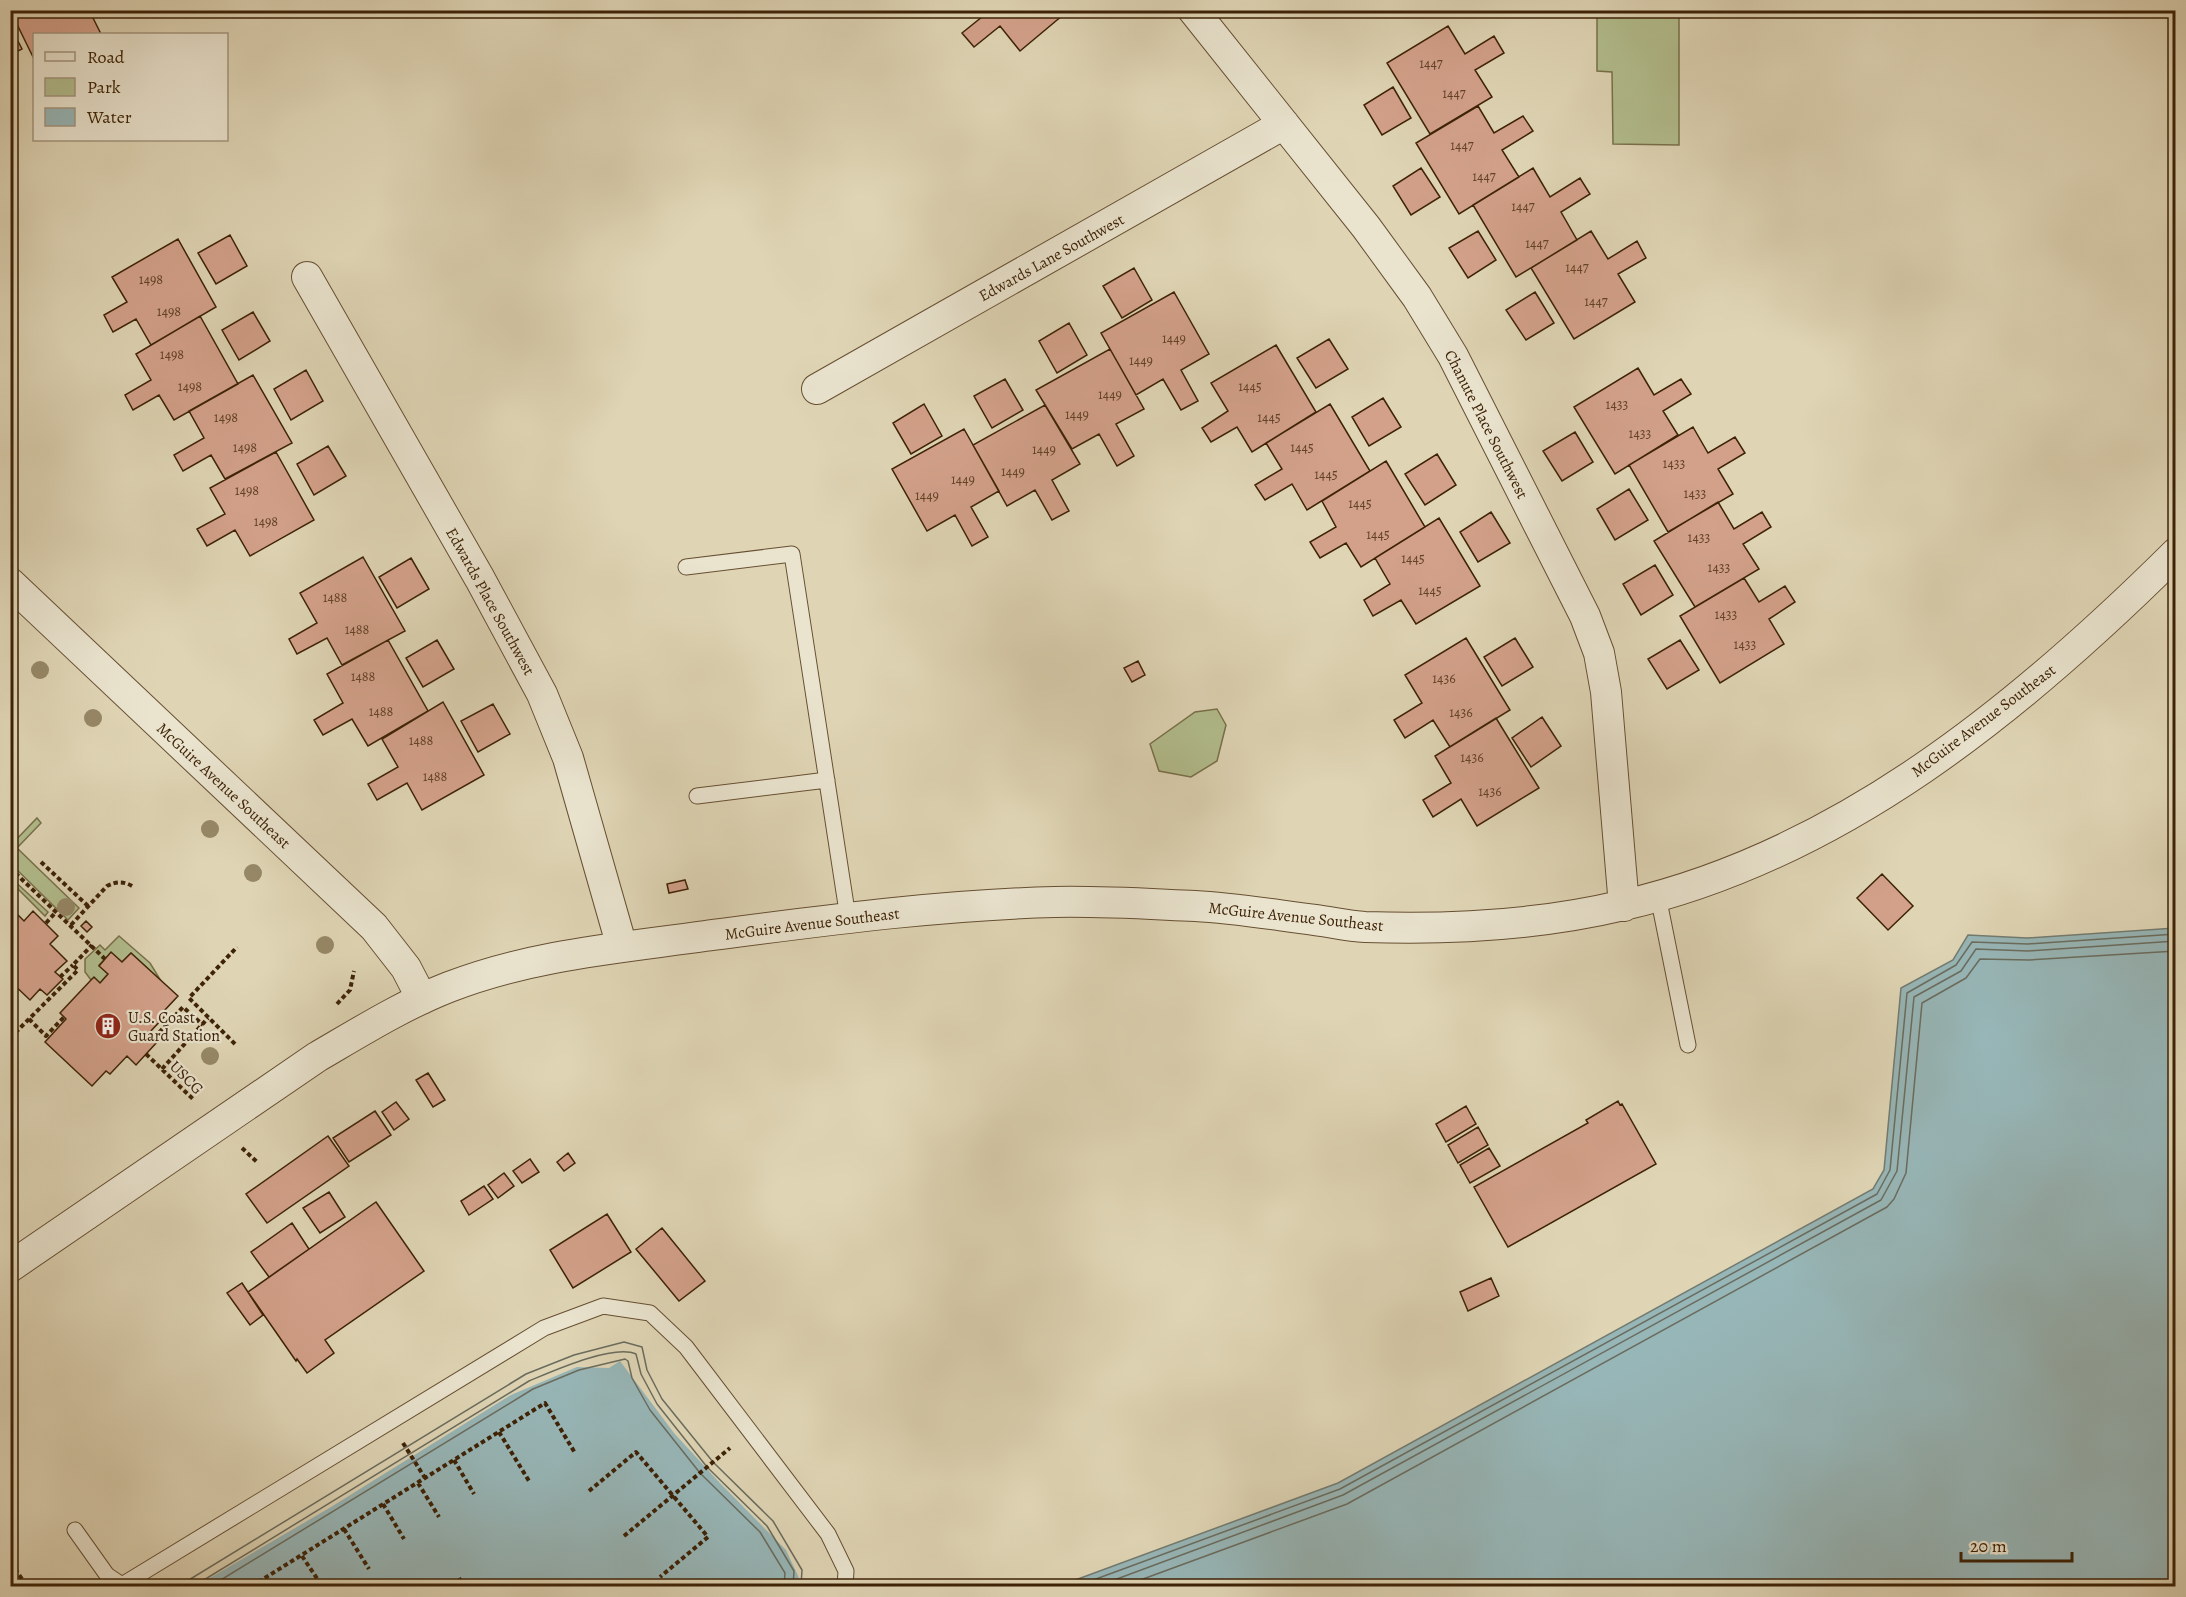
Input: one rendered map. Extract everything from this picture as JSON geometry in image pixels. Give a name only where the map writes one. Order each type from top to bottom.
[{"type":"street","name":"Chanute Place Southwest","points":[[1193,10],[1366,226],[1432,320],[1453,356],[1586,616],[1599,653],[1606,692],[1623,906]]},
{"type":"street","name":"Edwards Lane Southwest","points":[[817,389],[1284,124]]},
{"type":"street","name":"Edwards Place Southwest","points":[[308,277],[480,579],[542,694],[568,758],[622,947]]},
{"type":"street","name":"McGuire Avenue Southeast","points":[[10,1267],[317,1057],[366,1028],[422,999],[467,980],[542,959],[848,918],[994,905],[1098,902],[1231,909],[1361,927],[1456,926],[1538,921],[1623,906],[1722,875],[1797,842],[1868,804],[1937,759],[1993,717],[2068,655],[2122,607],[2175,553]]},
{"type":"street","name":"McGuire Avenue Southeast","points":[[10,583],[374,927],[406,968],[422,999]]},
{"type":"lane","points":[[686,567],[792,554],[848,918]]},
{"type":"lane","points":[[697,796],[827,780]]},
{"type":"lane","points":[[1658,896],[1688,1045]]},
{"type":"lane","points":[[75,1530],[107,1575],[122,1585],[544,1328],[603,1306],[650,1313],[686,1347],[828,1534],[846,1572],[845,1587]]},
{"type":"path","points":[[41,862],[88,906]]},
{"type":"path","points":[[10,868],[105,959]]},
{"type":"path","points":[[70,925],[107,886],[115,882],[128,883],[134,887]]},
{"type":"path","points":[[46,923],[56,912]]},
{"type":"path","points":[[60,977],[92,945]]},
{"type":"path","points":[[235,1044],[189,998],[237,947]]},
{"type":"path","points":[[10,1038],[78,970],[73,965]]},
{"type":"path","points":[[154,1038],[183,1007],[203,1025]]},
{"type":"path","points":[[29,1019],[46,1036],[64,1017]]},
{"type":"path","points":[[162,1069],[208,1018]]},
{"type":"path","name":"USCG","points":[[146,1054],[197,1104]]},
{"type":"path","points":[[237,1143],[257,1162]]},
{"type":"path","points":[[252,1587],[544,1403],[575,1453]]},
{"type":"path","points":[[499,1432],[529,1482]]},
{"type":"path","points":[[397,1434],[425,1478]]},
{"type":"path","points":[[624,1536],[732,1447]]},
{"type":"path","points":[[589,1491],[636,1452],[708,1537],[660,1577]]},
{"type":"path","points":[[454,1460],[474,1494]]},
{"type":"path","points":[[418,1483],[439,1517]]},
{"type":"path","points":[[383,1504],[404,1539]]},
{"type":"path","points":[[344,1529],[369,1569]]},
{"type":"path","points":[[302,1556],[322,1587]]},
{"type":"path","points":[[15,1569],[27,1587]]},
{"type":"path","points":[[459,1578],[464,1587]]},
{"type":"path","points":[[260,1582],[262,1587]]},
{"type":"green space","points":[[1597,11],[1679,11],[1679,145],[1613,144],[1612,72],[1597,71]]},
{"type":"green space","points":[[1217,709],[1226,725],[1217,761],[1191,777],[1159,771],[1150,744],[1195,712]]},
{"type":"green space","points":[[37,818],[41,823],[17,848],[79,908],[68,920],[11,864],[11,845]]},
{"type":"green space","points":[[10,877],[48,912],[45,916],[17,888],[11,887]]},
{"type":"green space","points":[[119,936],[150,963],[161,981],[131,953],[122,962],[111,953],[99,965],[108,974],[100,983],[94,978],[91,980],[85,972],[85,959],[100,945],[105,950]]},
{"type":"water","points":[[2175,928],[2175,1586],[1059,1586],[1338,1483],[1873,1189],[1884,1170],[1901,988],[1953,960],[1968,935],[2027,938]]},
{"type":"water","points":[[572,1349],[653,1368],[667,1396],[717,1458],[777,1517],[806,1586],[168,1586]]},
{"type":"pier","points":[[625,1333],[640,1337],[651,1345],[656,1367],[670,1394],[719,1456],[780,1516],[812,1568],[810,1586],[800,1586],[799,1578],[786,1550],[674,1433],[620,1361],[609,1368],[577,1367],[511,1395],[331,1507],[196,1586],[165,1586],[522,1366],[571,1346]]},
{"type":"building","points":[[10,10],[89,10],[100,33],[33,33],[33,57]]},
{"type":"building","points":[[987,10],[1069,10],[1020,51],[1000,26],[974,47],[962,33],[988,12]]},
{"type":"building","points":[[10,26],[22,49],[10,55]]},
{"type":"building","points":[[1448,26],[1465,54],[1494,36],[1504,53],[1475,70],[1492,97],[1430,134],[1387,63]]},
{"type":"building","points":[[1393,87],[1411,118],[1382,135],[1364,105]]},
{"type":"building","points":[[1478,106],[1494,133],[1523,116],[1533,131],[1502,150],[1519,177],[1459,214],[1416,143]]},
{"type":"building","points":[[1421,168],[1440,197],[1411,215],[1393,186]]},
{"type":"building","points":[[1533,168],[1550,197],[1580,178],[1590,194],[1561,212],[1577,240],[1516,277],[1473,205]]},
{"type":"building","points":[[1478,231],[1496,260],[1468,278],[1449,248]]},
{"type":"building","points":[[1591,231],[1608,259],[1637,241],[1646,258],[1618,274],[1635,302],[1574,339],[1531,268]]},
{"type":"building","points":[[230,235],[247,266],[216,284],[198,253]]},
{"type":"building","points":[[178,239],[216,307],[151,345],[136,319],[113,332],[104,315],[127,302],[112,277]]},
{"type":"building","points":[[1134,268],[1152,300],[1122,318],[1103,286]]},
{"type":"building","points":[[1174,292],[1209,354],[1181,370],[1198,401],[1181,410],[1163,379],[1136,395],[1101,333]]},
{"type":"building","points":[[1535,292],[1554,323],[1526,340],[1506,310]]},
{"type":"building","points":[[253,312],[270,341],[239,360],[222,330]]},
{"type":"building","points":[[200,316],[238,384],[174,420],[159,395],[133,410],[125,395],[151,380],[136,354]]},
{"type":"building","points":[[1069,323],[1087,355],[1057,373],[1039,341]]},
{"type":"building","points":[[1329,339],[1348,369],[1316,388],[1297,358]]},
{"type":"building","points":[[1276,345],[1316,412],[1252,452],[1237,427],[1211,442],[1202,428],[1228,411],[1211,383]]},
{"type":"building","points":[[1110,349],[1144,409],[1116,424],[1134,456],[1117,466],[1099,434],[1072,449],[1036,390]]},
{"type":"building","points":[[1638,368],[1654,395],[1681,379],[1691,394],[1663,411],[1678,435],[1615,474],[1574,407]]},
{"type":"building","points":[[306,370],[323,401],[291,420],[274,389]]},
{"type":"building","points":[[253,375],[292,443],[225,479],[211,455],[183,471],[174,455],[204,438],[189,411]]},
{"type":"building","points":[[1005,379],[1023,410],[992,428],[974,396]]},
{"type":"building","points":[[1383,398],[1401,427],[1369,446],[1352,417]]},
{"type":"building","points":[[924,404],[942,436],[911,454],[893,423]]},
{"type":"building","points":[[1330,404],[1370,471],[1307,510],[1292,484],[1265,500],[1255,485],[1282,469],[1266,443]]},
{"type":"building","points":[[1045,405],[1080,464],[1052,480],[1069,511],[1052,520],[1035,490],[1007,506],[973,445]]},
{"type":"building","points":[[1693,427],[1708,453],[1735,437],[1745,453],[1718,469],[1733,494],[1668,532],[1629,465]]},
{"type":"building","points":[[964,429],[999,491],[971,507],[988,537],[972,546],[955,515],[927,531],[892,469]]},
{"type":"building","points":[[1575,432],[1593,462],[1562,481],[1543,451]]},
{"type":"building","points":[[328,446],[346,476],[314,495],[297,464]]},
{"type":"building","points":[[276,452],[314,520],[250,556],[235,530],[207,546],[197,529],[225,514],[210,488]]},
{"type":"building","points":[[1437,454],[1456,485],[1425,505],[1405,474]]},
{"type":"building","points":[[1386,461],[1425,527],[1361,567],[1346,543],[1320,558],[1310,542],[1336,527],[1322,501]]},
{"type":"building","points":[[1629,489],[1648,520],[1615,540],[1597,509]]},
{"type":"building","points":[[1718,502],[1734,529],[1762,512],[1771,527],[1743,544],[1759,569],[1695,607],[1654,541]]},
{"type":"building","points":[[1491,512],[1510,543],[1478,562],[1460,532]]},
{"type":"building","points":[[1439,518],[1480,586],[1416,624],[1401,600],[1373,616],[1364,600],[1390,584],[1375,558]]},
{"type":"building","points":[[363,557],[405,631],[342,665],[327,638],[297,654],[289,639],[317,623],[300,593]]},
{"type":"building","points":[[411,558],[429,589],[397,608],[379,577]]},
{"type":"building","points":[[1655,565],[1673,595],[1641,615],[1623,584]]},
{"type":"building","points":[[1744,578],[1759,602],[1785,586],[1795,602],[1769,619],[1784,644],[1720,683],[1680,616]]},
{"type":"building","points":[[1466,638],[1510,710],[1450,747],[1433,720],[1405,738],[1394,720],[1422,703],[1405,675]]},
{"type":"building","points":[[1515,638],[1533,667],[1502,686],[1484,657]]},
{"type":"building","points":[[388,640],[428,711],[368,746],[352,719],[323,735],[314,720],[343,703],[327,674]]},
{"type":"building","points":[[437,640],[454,669],[423,687],[406,658]]},
{"type":"building","points":[[1680,640],[1699,670],[1667,689],[1648,659]]},
{"type":"building","points":[[1138,661],[1145,675],[1132,682],[1124,668]]},
{"type":"building","points":[[443,702],[484,775],[422,810],[407,783],[377,800],[368,784],[398,767],[382,739]]},
{"type":"building","points":[[493,704],[510,734],[478,752],[461,721]]},
{"type":"building","points":[[1542,717],[1561,746],[1531,767],[1512,738]]},
{"type":"building","points":[[1496,718],[1539,788],[1477,826],[1461,799],[1433,817],[1423,800],[1451,783],[1435,756]]},
{"type":"building","points":[[1882,874],[1913,906],[1888,930],[1857,898]]},
{"type":"building","points":[[685,880],[688,889],[669,893],[667,884]]},
{"type":"building","points":[[10,907],[24,921],[33,911],[58,936],[50,944],[67,961],[55,972],[63,979],[47,995],[40,989],[30,1000],[10,981]]},
{"type":"building","points":[[86,921],[92,927],[87,932],[81,926]]},
{"type":"building","name":"U.S. Coast Guard Station","points":[[111,952],[122,962],[131,953],[178,996],[163,1012],[166,1015],[149,1033],[158,1041],[136,1065],[127,1056],[110,1074],[106,1071],[92,1086],[45,1042],[66,1019],[60,1013],[94,977],[100,983],[108,974],[99,966]]},
{"type":"building","points":[[428,1073],[445,1100],[433,1107],[416,1080]]},
{"type":"building","points":[[1618,1101],[1620,1105],[1622,1104],[1656,1164],[1508,1247],[1474,1187],[1588,1123],[1586,1120]]},
{"type":"building","points":[[396,1102],[409,1119],[394,1130],[382,1112]]},
{"type":"building","points":[[1466,1106],[1476,1124],[1446,1142],[1436,1124]]},
{"type":"building","points":[[375,1111],[391,1135],[349,1162],[333,1138]]},
{"type":"building","points":[[1478,1127],[1488,1145],[1458,1163],[1448,1145]]},
{"type":"building","points":[[328,1136],[349,1166],[267,1223],[246,1194]]},
{"type":"building","points":[[1489,1148],[1500,1166],[1470,1183],[1460,1165]]},
{"type":"building","points":[[568,1153],[575,1163],[564,1171],[557,1162]]},
{"type":"building","points":[[530,1159],[539,1172],[522,1183],[513,1171]]},
{"type":"building","points":[[504,1173],[514,1186],[498,1198],[488,1185]]},
{"type":"building","points":[[484,1186],[493,1199],[469,1215],[461,1201]]},
{"type":"building","points":[[329,1192],[345,1217],[320,1233],[303,1208]]},
{"type":"building","points":[[376,1202],[424,1271],[325,1340],[334,1353],[307,1373],[297,1359],[296,1361],[248,1292]]},
{"type":"building","points":[[607,1214],[631,1252],[573,1288],[550,1250]]},
{"type":"building","points":[[292,1223],[309,1249],[269,1277],[251,1252]]},
{"type":"building","points":[[662,1228],[705,1281],[679,1301],[636,1249]]},
{"type":"building","points":[[1491,1278],[1499,1296],[1468,1311],[1460,1292]]},
{"type":"building","points":[[242,1283],[263,1315],[250,1325],[227,1293]]},
{"type":"place","name":"U.S. Coast Guard Station","points":[[108,1026]]}]
